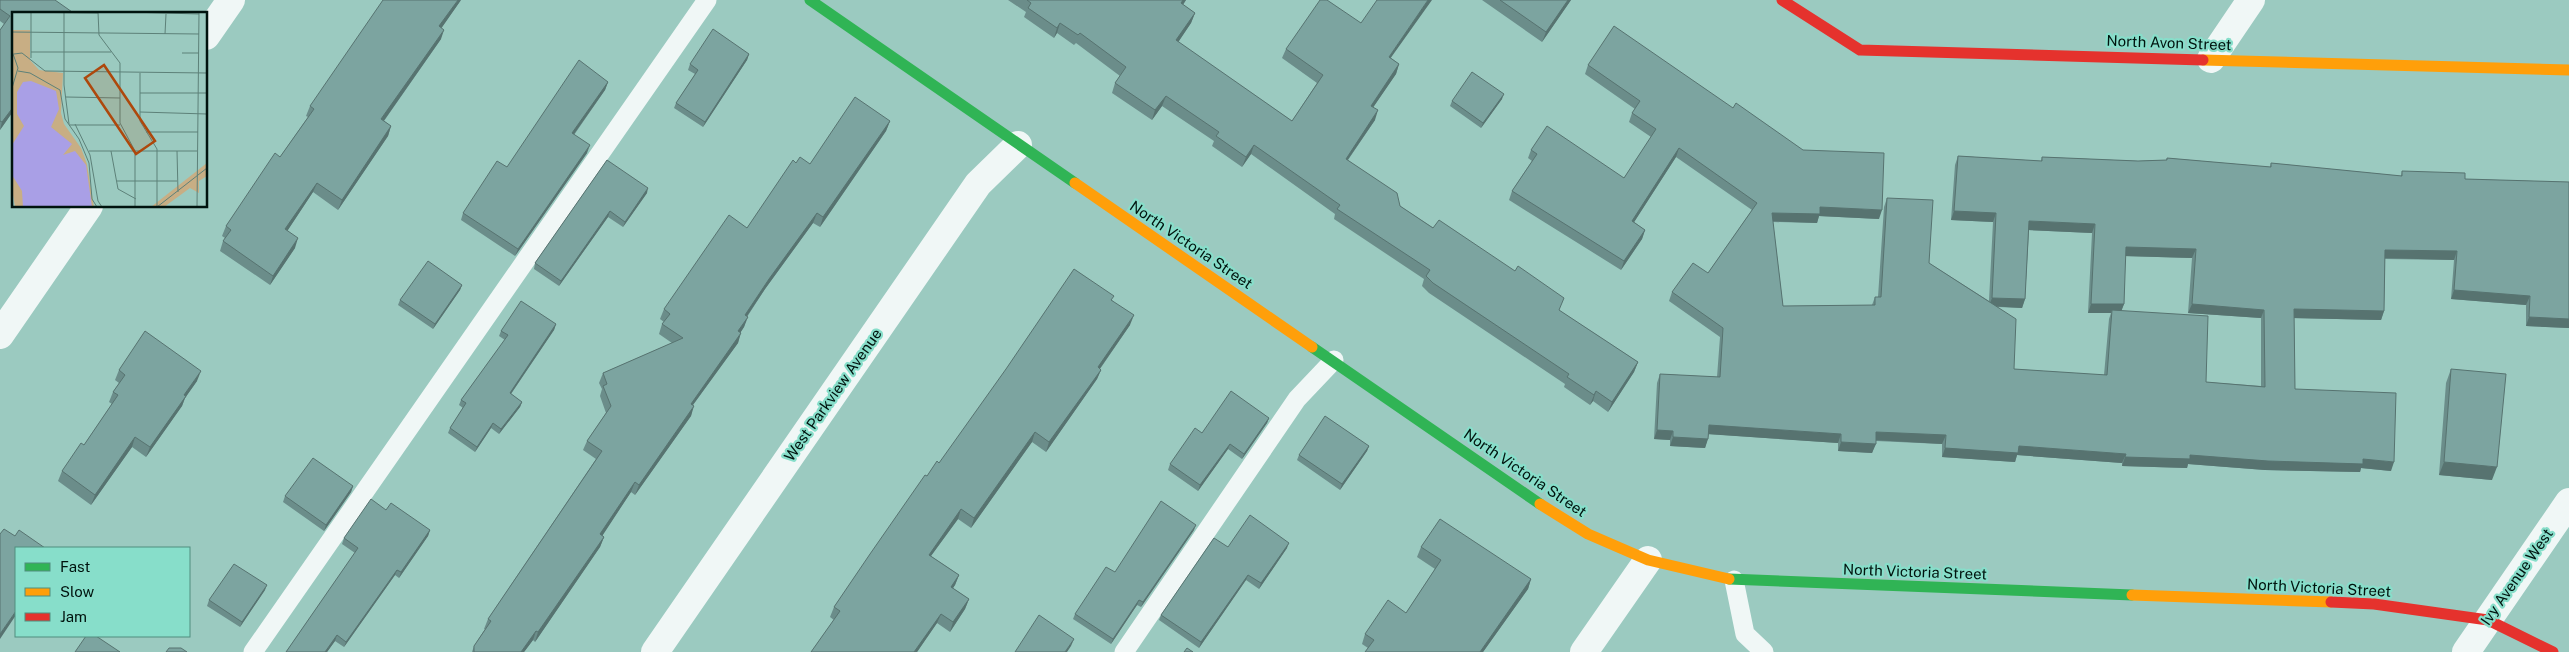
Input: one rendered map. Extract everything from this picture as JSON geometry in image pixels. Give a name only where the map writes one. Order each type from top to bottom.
[{"type":"street","points":[[208,33],[231,0]]},
{"type":"street","name":"North Victoria Street","points":[[810,0],[1018,145],[1334,360],[1538,503],[1588,534],[1648,560],[1734,580],[2374,604],[2488,620],[2553,652]]},
{"type":"street","name":"North Avon Street","points":[[1782,0],[1860,50],[2569,70]]},
{"type":"street","points":[[2211,59],[2251,0]]},
{"type":"street","name":"West Parkview Avenue","points":[[656,652],[978,184],[1018,145]]},
{"type":"street","points":[[0,335],[88,208]]},
{"type":"street","name":"Ivy Avenue West","points":[[2466,652],[2569,502]]},
{"type":"street","points":[[1584,652],[1648,560]]},
{"type":"lane","points":[[252,652],[707,0]]},
{"type":"lane","points":[[1124,652],[1297,399],[1334,360]]},
{"type":"lane","points":[[1734,580],[1745,634],[1764,652]]},
{"type":"building","points":[[0,0],[55,0],[72,12],[12,12],[12,109],[2,122],[0,121],[0,30],[10,16],[0,9]]},
{"type":"building","points":[[383,0],[458,0],[439,26],[444,30],[381,119],[391,126],[342,200],[317,183],[285,229],[298,238],[273,276],[223,241],[231,230],[226,226],[275,153],[280,157],[314,109],[310,106]]},
{"type":"building","points":[[1027,0],[1183,0],[1181,3],[1195,13],[1176,40],[1292,121],[1323,75],[1286,49],[1320,0],[1327,0],[1361,23],[1377,0],[1428,0],[1389,57],[1399,64],[1371,106],[1378,110],[1346,159],[1397,193],[1400,206],[1433,228],[1439,220],[1515,271],[1518,266],[1564,298],[1559,310],[1638,362],[1612,402],[1596,391],[1594,395],[1567,377],[1569,374],[1433,283],[1426,276],[1430,270],[1337,209],[1340,205],[1254,145],[1246,157],[1216,136],[1219,132],[1166,96],[1155,110],[1115,83],[1126,67],[1080,33],[1078,35],[1060,23],[1057,28],[1028,8],[1031,3]]},
{"type":"building","points":[[1500,0],[1568,0],[1546,32]]},
{"type":"building","points":[[1614,26],[1733,108],[1736,103],[1803,150],[1884,153],[1882,210],[1820,207],[1820,214],[1772,213],[1783,306],[1875,305],[1875,297],[1881,297],[1887,198],[1933,200],[1929,263],[2016,319],[2014,369],[2107,375],[2112,310],[2208,316],[2206,382],[2265,387],[2264,310],[2192,304],[2196,249],[2126,247],[2124,304],[2091,304],[2095,224],[2029,221],[2025,299],[1992,298],[1996,213],[1954,211],[1958,156],[2042,161],[2042,157],[2138,161],[2167,160],[2167,158],[2271,167],[2271,163],[2402,176],[2402,171],[2465,173],[2465,179],[2569,182],[2569,319],[2529,317],[2530,296],[2454,290],[2457,251],[2385,250],[2384,311],[2294,309],[2295,389],[2396,393],[2394,462],[2363,459],[2363,464],[2268,461],[2190,455],[2190,459],[2125,457],[2126,454],[2019,446],[2018,453],[1945,448],[1946,435],[1876,432],[1876,444],[1841,442],[1841,434],[1709,425],[1708,439],[1673,437],[1673,431],[1657,430],[1660,374],[1720,377],[1723,328],[1672,292],[1693,263],[1708,273],[1757,203],[1679,148],[1632,221],[1645,230],[1624,261],[1512,191],[1537,154],[1531,150],[1547,126],[1624,178],[1656,129],[1632,113],[1640,101],[1588,65]]},
{"type":"building","points":[[713,29],[749,54],[705,122],[676,103],[698,70],[690,64]]},
{"type":"building","points":[[579,60],[608,82],[572,133],[590,145],[518,249],[463,213],[497,161],[507,167]]},
{"type":"building","points":[[1472,72],[1504,94],[1483,123],[1452,101]]},
{"type":"building","points":[[855,97],[890,121],[823,217],[817,213],[769,279],[745,315],[748,317],[738,331],[741,333],[691,404],[694,406],[639,485],[635,482],[600,534],[604,537],[538,632],[536,631],[521,652],[474,652],[474,646],[491,621],[488,619],[602,451],[587,441],[611,406],[603,386],[607,384],[603,373],[683,338],[662,324],[670,314],[664,309],[729,215],[747,228],[793,160],[796,163],[800,157],[810,164]]},
{"type":"building","points":[[607,160],[648,188],[625,222],[610,211],[561,281],[535,263]]},
{"type":"building","points":[[428,261],[462,285],[435,324],[400,300]]},
{"type":"building","points":[[1074,269],[1114,296],[1111,300],[1134,315],[1098,367],[1101,370],[1049,442],[1035,432],[974,518],[961,509],[929,555],[959,575],[951,587],[969,599],[953,622],[941,614],[914,652],[811,652],[840,611],[834,607],[870,554],[925,475],[927,476],[937,461],[939,463]]},
{"type":"building","points":[[521,301],[556,324],[510,393],[522,402],[501,429],[493,423],[477,447],[450,428],[466,403],[461,400],[508,335],[501,331]]},
{"type":"building","points":[[145,331],[201,371],[150,447],[135,437],[95,495],[62,471],[81,443],[84,445],[118,395],[113,392],[125,375],[119,370]]},
{"type":"building","points":[[2451,369],[2506,374],[2497,467],[2444,462]]},
{"type":"building","points":[[1231,391],[1269,418],[1244,454],[1230,444],[1200,485],[1170,464],[1195,428],[1202,433]]},
{"type":"building","points":[[1325,416],[1369,446],[1342,484],[1299,455]]},
{"type":"building","points":[[313,458],[353,486],[326,525],[285,496]]},
{"type":"building","points":[[371,499],[386,510],[391,503],[430,530],[401,572],[397,570],[346,642],[337,635],[325,652],[286,652],[358,548],[344,538]]},
{"type":"building","points":[[1161,501],[1196,525],[1143,602],[1139,600],[1113,639],[1075,614],[1106,567],[1115,572]]},
{"type":"building","points":[[1250,515],[1289,543],[1261,583],[1248,575],[1201,642],[1161,615],[1214,538],[1228,547]]},
{"type":"building","points":[[1440,519],[1531,579],[1480,652],[1365,652],[1374,640],[1365,634],[1388,600],[1406,613],[1441,560],[1421,547]]},
{"type":"building","points":[[4,529],[15,536],[19,530],[44,547],[15,547],[15,612],[0,634],[0,534]]},
{"type":"building","points":[[234,564],[267,585],[242,622],[209,600]]},
{"type":"building","points":[[1039,615],[1074,639],[1065,652],[1015,652]]},
{"type":"building","points":[[85,637],[98,637],[120,652],[75,652]]},
{"type":"building","points":[[169,648],[181,648],[187,652],[166,652]]},
{"type":"building","points":[[1187,648],[1193,652],[1184,652]]},
{"type":"traffic: fast","points":[[810,0],[1075,183]]},
{"type":"traffic: fast","points":[[1312,347],[1540,504]]},
{"type":"traffic: fast","points":[[1729,579],[2132,595]]},
{"type":"traffic: slow","points":[[2203,60],[2569,70]]},
{"type":"traffic: slow","points":[[1075,183],[1312,347]]},
{"type":"traffic: slow","points":[[1540,504],[1588,534],[1648,560],[1729,579]]},
{"type":"traffic: slow","points":[[2132,595],[2331,602]]},
{"type":"traffic: jam","points":[[1782,0],[1860,50],[2203,60]]},
{"type":"traffic: jam","points":[[2331,602],[2374,604],[2488,620],[2553,652]]}]
